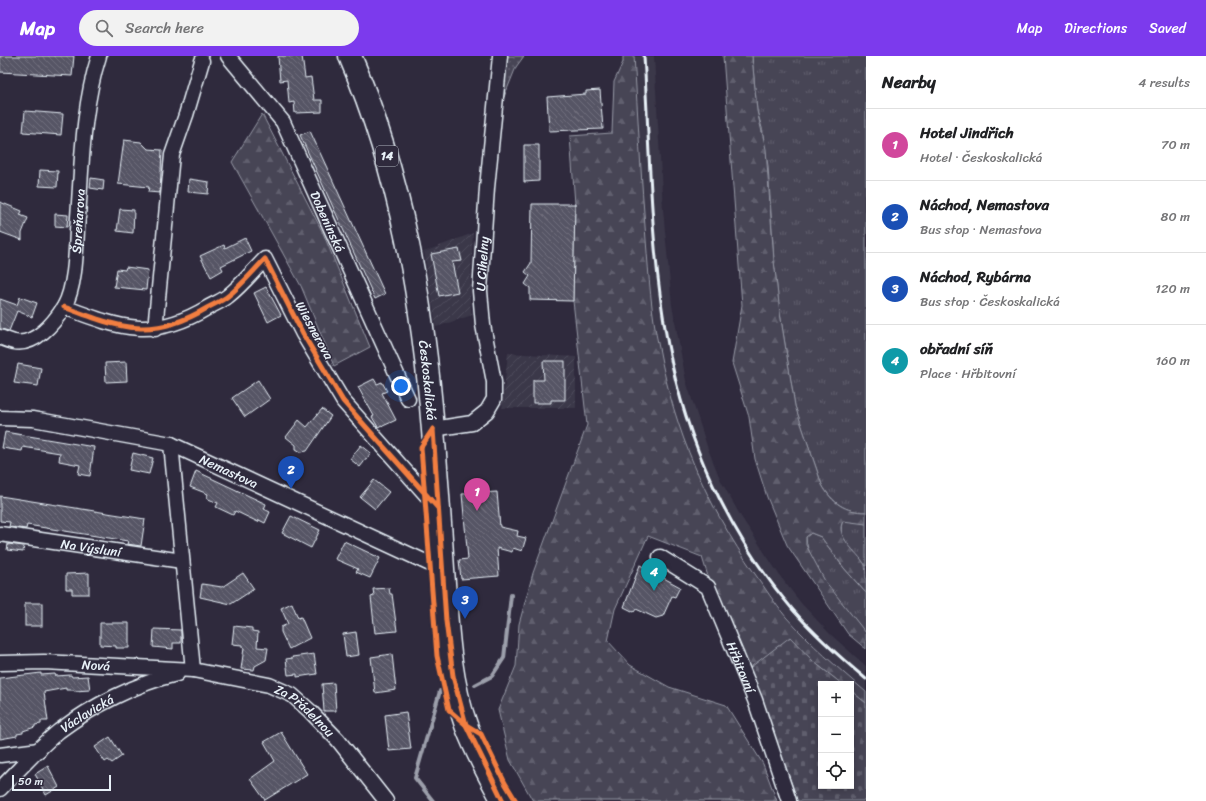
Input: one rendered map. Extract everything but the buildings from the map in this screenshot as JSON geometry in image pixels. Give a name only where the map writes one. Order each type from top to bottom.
[{"type":"main road","name":"Českoskalická","points":[[350,56],[367,95],[387,156],[412,259],[433,429],[446,621],[455,683],[466,725],[503,801]]},
{"type":"street","name":"Špreňarova","points":[[0,337],[15,342],[28,341],[39,335],[50,325],[64,307],[74,274],[88,102],[99,56]]},
{"type":"street","name":"Dobenínská","points":[[228,56],[283,122],[408,399]]},
{"type":"street","name":"U Cihelny","points":[[433,429],[472,422],[487,411],[494,399],[494,382],[483,325],[480,291],[487,188],[500,56]]},
{"type":"street","points":[[64,307],[105,322],[138,328],[155,329],[172,155],[186,115],[200,58]]},
{"type":"street","name":"Wiesnerova","points":[[155,329],[190,318],[228,296],[265,259],[303,334],[342,401],[438,508]]},
{"type":"street","name":"Nemastova","points":[[0,418],[33,419],[171,444],[443,570]]},
{"type":"street","points":[[171,444],[193,670]]},
{"type":"street","name":"Na Výsluní","points":[[0,534],[182,561]]},
{"type":"street","name":"Hřbitovní","points":[[660,557],[708,587],[755,700],[789,801]]},
{"type":"street","name":"Nová","points":[[0,663],[44,662],[193,670]]},
{"type":"street","name":"Václavická","points":[[0,789],[58,732],[86,712],[156,678],[193,670]]},
{"type":"street","name":"Za Přádelnou","points":[[193,670],[268,685],[292,694],[338,740],[386,801]]},
{"type":"street","points":[[0,755],[39,750]]},
{"type":"shaded area","points":[[634,56],[654,56],[663,209],[672,305],[686,381],[708,449],[721,481],[740,515],[780,576],[801,603],[829,633],[866,666],[866,692],[815,647],[786,616],[764,588],[723,525],[703,489],[689,456],[667,386],[658,347],[652,307],[643,210]]},
{"type":"shaded area","points":[[473,233],[470,302],[472,315],[436,327],[424,252]]},
{"type":"shaded area","points":[[508,353],[576,357],[576,408],[502,408]]},
{"type":"green space","points":[[506,56],[524,56],[516,67],[504,97]]},
{"type":"green space","points":[[623,56],[634,56],[644,217],[654,321],[666,379],[683,438],[707,494],[737,548],[778,607],[795,627],[824,656],[853,681],[838,681],[814,662],[790,638],[747,670],[719,612],[702,557],[648,536],[615,609],[608,641],[630,665],[669,687],[726,705],[763,764],[777,801],[533,801],[510,760],[498,710],[516,666],[519,624],[533,573],[587,425],[573,301],[575,204],[570,136],[612,133],[614,82],[623,62]]},
{"type":"green space","points":[[723,56],[752,56],[757,111],[766,149],[774,261],[780,313],[795,406],[822,485],[830,497],[845,508],[858,512],[866,512],[866,524],[843,521],[841,527],[844,539],[865,565],[866,593],[844,568],[821,537],[811,533],[806,537],[806,545],[825,581],[866,633],[866,649],[848,634],[787,545],[767,497],[755,459],[749,417],[732,363],[742,305]]},
{"type":"green space","points":[[752,56],[866,56],[866,512],[859,512],[840,505],[826,491],[822,485],[795,406],[780,313],[774,261],[768,166],[762,128],[757,111]]},
{"type":"green space","points":[[262,114],[323,233],[370,347],[334,366],[301,286],[232,162]]},
{"type":"green space","points":[[848,520],[866,524],[866,566],[844,539],[841,527],[843,521]]},
{"type":"green space","points":[[811,533],[821,537],[844,568],[866,593],[866,633],[849,614],[820,574],[808,548],[806,537]]},
{"type":"green space","points":[[790,637],[814,662],[838,681],[818,681],[818,789],[854,789],[854,693],[866,703],[866,801],[797,801],[793,787],[747,670]]},
{"type":"green space","points":[[854,682],[866,692],[866,703],[854,693]]},
{"type":"waterway","points":[[475,685],[492,676],[504,658],[511,595]]},
{"type":"waterway","points":[[433,801],[415,778],[440,691]]},
{"type":"railway","points":[[644,56],[654,237],[662,309],[668,345],[686,417],[713,486],[749,551],[770,581],[801,619],[828,646],[866,679]]},
{"type":"cycle path","points":[[64,307],[102,321],[136,328],[152,328],[169,325],[187,318],[226,298],[265,259],[303,334],[343,401],[438,508]]},
{"type":"cycle path","points":[[433,429],[421,447],[437,656],[449,710],[466,725],[481,734],[505,783],[516,801]]},
{"type":"cycle path","points":[[433,429],[446,621],[453,676],[466,725],[503,801]]},
{"type":"place","name":"Náchod, Nemastova","points":[[291,489]]},
{"type":"place","name":"Hotel Jindřich","points":[[477,511]]},
{"type":"place","name":"obřadní síň","points":[[654,591]]},
{"type":"place","name":"Náchod, Rybárna","points":[[465,619]]}]
